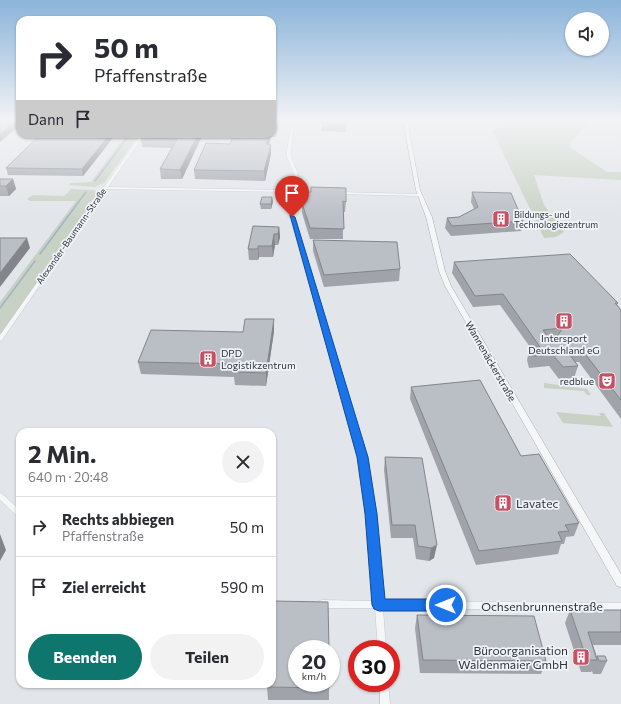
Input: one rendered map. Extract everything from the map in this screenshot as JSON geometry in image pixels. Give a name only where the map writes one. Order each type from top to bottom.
[{"type":"street","name":"Alexander-Baumann-Straße","points":[[0,339],[129,153]]},
{"type":"street","points":[[289,153],[296,174],[293,192],[292,217],[362,457],[371,514],[381,640]]},
{"type":"street","name":"Wannenäckerstraße","points":[[411,153],[419,195],[429,216],[442,270],[448,286],[621,583]]},
{"type":"street","points":[[104,188],[110,190],[313,193]]},
{"type":"street","points":[[335,193],[419,195]]},
{"type":"street","points":[[0,497],[16,511]]},
{"type":"street","name":"Ochsenbrunnenstraße","points":[[310,604],[621,607]]},
{"type":"street","points":[[384,692],[385,704]]},
{"type":"green space","points":[[113,153],[126,153],[104,183],[95,187],[69,185],[70,183],[91,182]]},
{"type":"green space","points":[[503,153],[578,153],[607,172],[621,172],[621,180],[534,175],[544,205],[564,232],[556,237],[544,238]]},
{"type":"green space","points":[[71,189],[93,190],[99,193],[0,335],[0,302],[76,201],[30,201],[27,199],[33,195],[64,196]]},
{"type":"green space","points":[[544,383],[587,389],[591,395],[587,395],[584,391],[544,388]]},
{"type":"green space","points":[[556,412],[601,416],[599,413],[604,413],[613,427],[563,423]]},
{"type":"building","points":[[22,153],[95,153],[82,169],[6,168]]},
{"type":"building","points":[[169,153],[189,153],[180,170],[160,169]]},
{"type":"building","points":[[202,153],[269,153],[264,171],[194,170]]},
{"type":"building","points":[[0,179],[13,179],[6,186],[0,186]]},
{"type":"building","points":[[311,187],[346,188],[346,202],[343,201],[344,229],[310,228],[302,203],[304,192],[311,192]]},
{"type":"building","points":[[472,192],[511,193],[523,221],[452,226],[447,218],[459,217],[478,207]]},
{"type":"building","points":[[262,197],[272,197],[271,204],[260,204]]},
{"type":"building","points":[[253,226],[279,227],[278,234],[274,234],[272,246],[258,246],[258,249],[248,249]]},
{"type":"building","points":[[0,238],[27,238],[0,273]]},
{"type":"building","points":[[313,240],[397,242],[400,269],[324,275]]},
{"type":"building","name":"Intersport Deutschland eG","points":[[570,254],[618,303],[615,303],[621,310],[621,400],[582,350],[567,351],[578,366],[563,367],[552,354],[532,356],[530,347],[540,347],[503,294],[475,296],[454,262]],"holes":[[[563,328],[552,343],[543,330]]]},
{"type":"building","name":"DPD Logistikzentrum","points":[[245,319],[274,319],[266,373],[234,372],[235,364],[138,362],[151,330],[243,332]]},
{"type":"building","name":"Lavatec","points":[[480,380],[521,456],[539,454],[579,523],[565,525],[569,531],[558,532],[562,541],[479,551],[411,387]]},
{"type":"building","points":[[385,457],[422,458],[437,545],[431,548],[418,546],[415,525],[392,525]]},
{"type":"building","points":[[276,601],[328,602],[329,640],[288,640],[288,687],[276,687]]},
{"type":"building","points":[[570,610],[621,610],[621,632],[588,632],[597,660],[587,660]]},
{"type":"building","points":[[417,615],[534,616],[546,661],[423,660]]},
{"type":"building","points":[[597,656],[605,656],[607,661],[599,661]]},
{"type":"waterway","points":[[95,181],[116,153]]},
{"type":"waterway","points":[[40,254],[86,192]]},
{"type":"waterway","points":[[0,308],[35,261]]},
{"type":"place","name":"Bildungs- und Technologiezentrum","points":[[501,219]]},
{"type":"place","name":"Intersport Deutschland eG","points":[[564,321]]},
{"type":"place","name":"DPD Logistikzentrum","points":[[208,359]]},
{"type":"place","name":"redblue","points":[[607,381]]},
{"type":"place","name":"Lavatec","points":[[503,503]]},
{"type":"place","name":"Büroorganisation Waldenmaier GmbH","points":[[581,657]]},
{"type":"route","points":[[292,217],[298,233],[301,248],[362,457],[371,514],[379,605],[446,605]]}]
